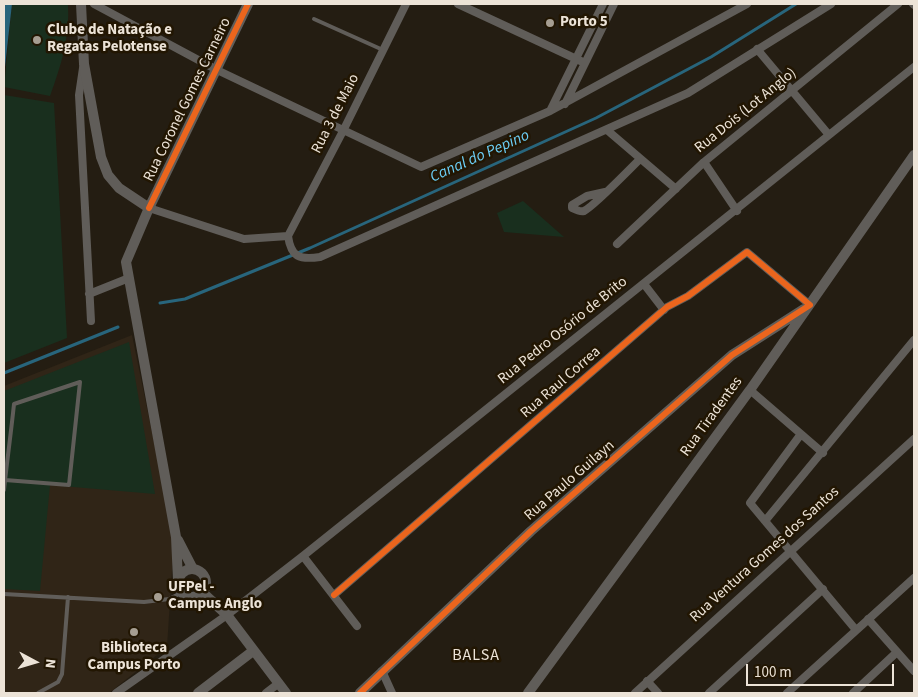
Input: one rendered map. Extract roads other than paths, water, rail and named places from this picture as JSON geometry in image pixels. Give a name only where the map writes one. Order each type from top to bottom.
[{"type":"street","points":[[81,4],[84,64],[100,157],[108,176],[120,188],[149,208],[244,239],[288,236],[290,248],[297,256],[306,259],[320,257],[688,93],[831,4]]},
{"type":"street","points":[[94,4],[217,70],[343,132],[421,167],[565,104],[747,4]]},
{"type":"street","name":"Rua Coronel Gomes Carneiro","points":[[178,580],[176,537],[126,262],[149,208],[248,4]]},
{"type":"street","name":"Rua 3 de Maio","points":[[288,236],[343,132],[406,4]]},
{"type":"street","points":[[458,4],[585,64]]},
{"type":"street","points":[[550,111],[603,4]]},
{"type":"street","points":[[565,104],[613,4]]},
{"type":"street","name":"Rua Dois (Lot Anglo)","points":[[617,244],[704,162],[898,4]]},
{"type":"street","points":[[757,49],[829,135]]},
{"type":"street","points":[[84,64],[79,95],[91,321]]},
{"type":"street","name":"Rua Pedro Osório de Brito","points":[[116,693],[227,615],[303,556],[914,68]]},
{"type":"street","points":[[607,130],[676,189]]},
{"type":"street","name":"Rua Tiradentes","points":[[528,693],[750,390],[914,155]]},
{"type":"street","points":[[605,192],[640,160]]},
{"type":"street","points":[[704,162],[737,211]]},
{"type":"street","name":"Rua Raul Correa","points":[[334,595],[664,310],[688,296],[747,252],[810,305]]},
{"type":"street","points":[[89,294],[129,278]]},
{"type":"street","points":[[644,284],[664,310]]},
{"type":"street","name":"Rua Paulo Guilayn","points":[[362,693],[382,671],[531,531],[732,355],[810,305]]},
{"type":"street","points":[[765,521],[823,453],[914,340]]},
{"type":"street","points":[[750,390],[823,453]]},
{"type":"street","points":[[801,434],[750,503],[856,630]]},
{"type":"street","name":"Rua Ventura Gomes dos Santos","points":[[635,693],[914,439]]},
{"type":"street","name":"Rua Coronel Gomes Carneiro","points":[[176,537],[193,569]]},
{"type":"street","points":[[303,556],[357,626]]},
{"type":"street","points":[[193,569],[201,572],[205,580],[202,592],[194,597],[181,592],[178,580],[185,570],[193,569]]},
{"type":"street","points":[[787,693],[914,578]]},
{"type":"street","points":[[709,693],[823,589]]},
{"type":"street","points":[[202,592],[227,615],[286,693]]},
{"type":"street","points":[[868,619],[914,672]]},
{"type":"street","points":[[198,693],[253,651]]},
{"type":"street","points":[[853,693],[897,652]]},
{"type":"street","points":[[382,671],[392,693]]},
{"type":"street","points":[[647,681],[658,693]]},
{"type":"street","points":[[266,693],[279,683]]},
{"type":"lane","points":[[314,19],[383,50]]},
{"type":"lane","points":[[4,490],[5,480],[14,404],[80,382],[69,485],[5,480]]},
{"type":"lane","points":[[4,594],[144,602],[169,599],[181,592]]},
{"type":"lane","points":[[38,693],[58,682],[62,674],[68,598]]},
{"type":"water","name":"Clube de Natação e Regatas Pelotense","points":[[4,4],[12,4],[4,76]]},
{"type":"waterway","name":"Canal do Pepino","points":[[160,303],[185,299],[310,248],[596,118],[711,57],[796,4]]},
{"type":"waterway","name":"Canal do Pepino","points":[[4,373],[118,327]]},
{"type":"place","name":"Porto 5","points":[[550,23]]},
{"type":"place","name":"Clube de Natação e Regatas Pelotense","points":[[37,40]]},
{"type":"place","name":"UFPel - Campus Anglo","points":[[158,597]]},
{"type":"place","name":"Biblioteca Campus Porto","points":[[134,632]]},
{"type":"district","name":"BALSA","points":[[476,656]]}]
